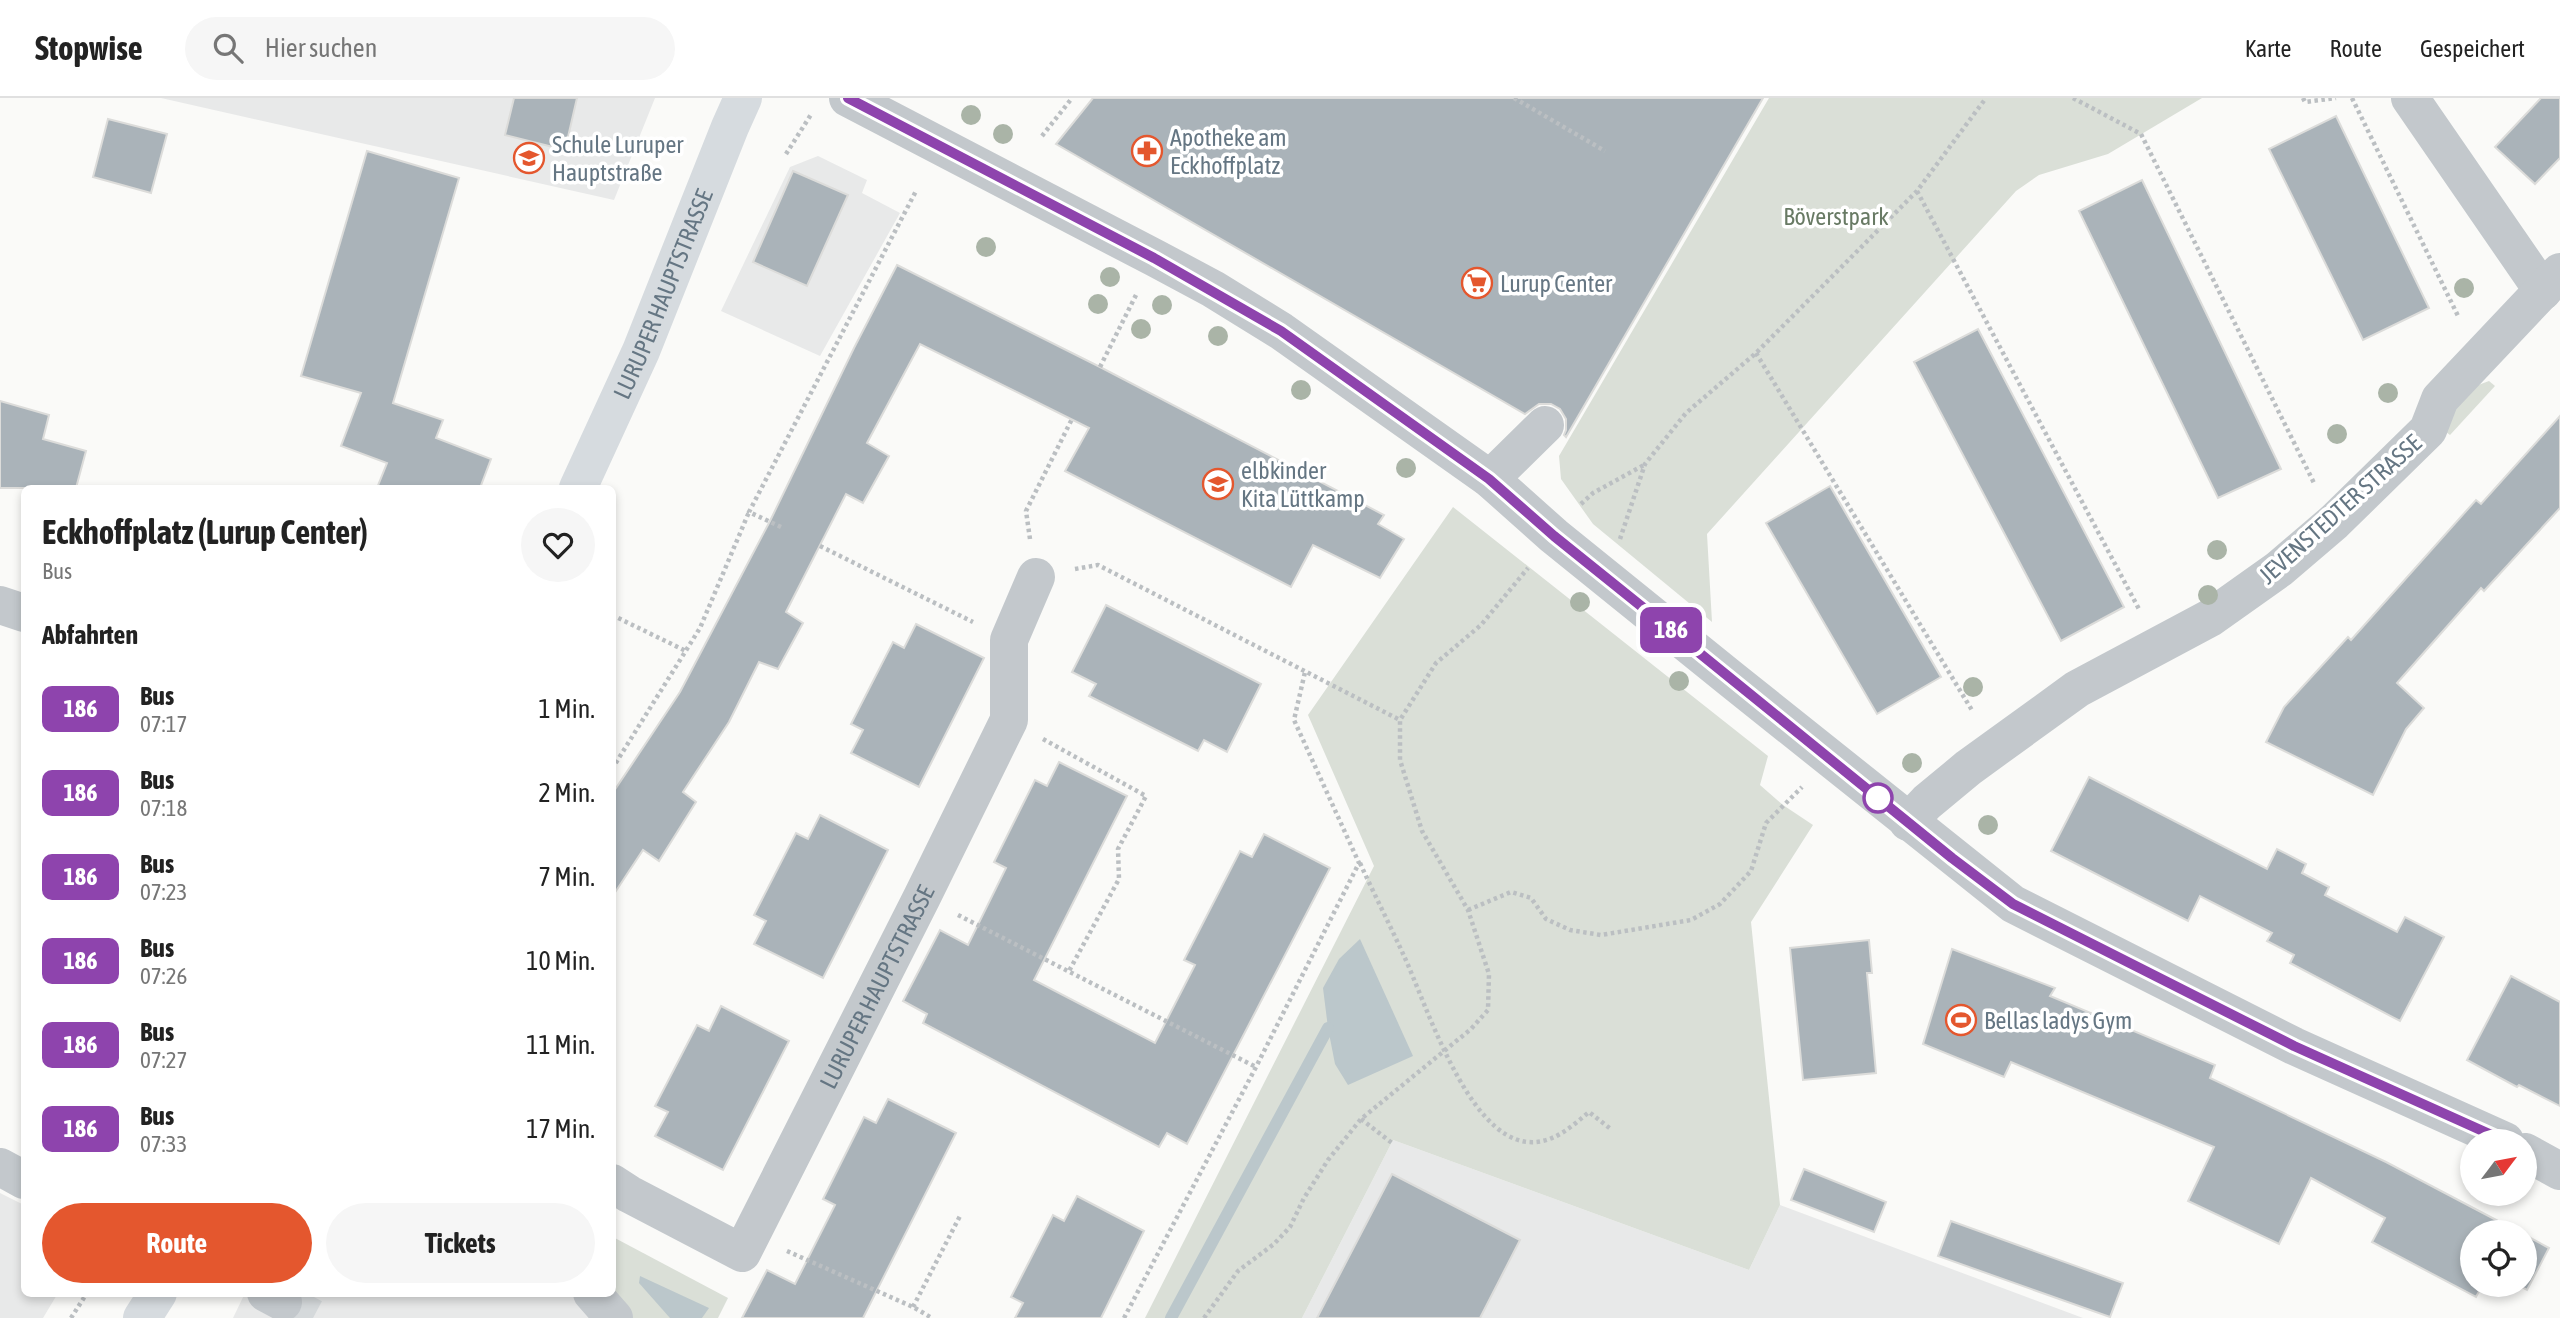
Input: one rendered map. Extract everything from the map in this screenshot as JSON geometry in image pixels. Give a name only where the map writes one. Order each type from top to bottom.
[{"type":"main road","name":"LURUPER HAUPTSTRASSE","points":[[579,485],[641,351],[743,98]]},
{"type":"main road","points":[[142,1318],[155,1297]]},
{"type":"street","points":[[2410,98],[2552,282]]},
{"type":"street","points":[[831,104],[1154,258],[1281,331],[1489,479],[1554,536],[2013,904],[2294,1046],[2478,1129]]},
{"type":"street","name":"JEVENSTEDTER STRASSE","points":[[1908,822],[1927,802],[1968,768],[2077,689],[2210,618],[2279,569],[2334,522],[2428,430],[2440,399],[2552,282]]},
{"type":"street","points":[[1489,479],[1545,425]]},
{"type":"street","name":"LURUPER HAUPTSTRASSE","points":[[751,1236],[1009,720],[1009,640],[1036,578]]},
{"type":"street","points":[[0,605],[21,612]]},
{"type":"street","points":[[2538,1159],[2560,1171]]},
{"type":"street","points":[[0,1167],[21,1178]]},
{"type":"street","points":[[616,1186],[742,1254],[751,1236]]},
{"type":"street","points":[[596,1297],[614,1318]]},
{"type":"path","points":[[1042,136],[1072,98]]},
{"type":"path","points":[[1514,98],[1605,150]]},
{"type":"path","points":[[1619,541],[1645,464],[1686,413],[1756,353],[1917,191],[1986,98]]},
{"type":"path","points":[[2073,98],[2141,134],[2317,490]]},
{"type":"path","points":[[2302,98],[2305,102],[2336,98]]},
{"type":"path","points":[[2352,98],[2462,324]]},
{"type":"path","points":[[786,154],[831,104]]},
{"type":"path","points":[[616,763],[700,628],[749,512],[916,191]]},
{"type":"path","points":[[1917,191],[2146,621]]},
{"type":"path","points":[[1100,367],[1154,258]]},
{"type":"path","points":[[1756,353],[1973,712]]},
{"type":"path","points":[[1072,419],[1026,510],[1036,578],[1098,565],[1400,720]]},
{"type":"path","points":[[1573,512],[1593,493],[1645,464]]},
{"type":"path","points":[[749,512],[782,527]]},
{"type":"path","points":[[820,545],[1009,640]]},
{"type":"path","points":[[1204,1318],[1238,1271],[1274,1244],[1290,1227],[1304,1198],[1328,1160],[1361,1119],[1402,1083],[1445,1051],[1488,1010],[1489,974],[1468,910],[1422,831],[1401,760],[1400,720],[1436,663],[1481,625],[1534,559]]},
{"type":"path","points":[[616,617],[685,651]]},
{"type":"path","points":[[1304,672],[1294,720],[1405,957],[1445,1051],[1480,1113],[1504,1132],[1526,1142],[1544,1141],[1564,1133],[1589,1112],[1612,1130]]},
{"type":"path","points":[[1009,720],[1146,796],[1118,849],[1119,879],[1069,971]]},
{"type":"path","points":[[1468,910],[1511,892],[1531,898],[1546,919],[1558,925],[1570,930],[1601,935],[1690,920],[1720,904],[1751,872],[1766,823],[1808,782]]},
{"type":"path","points":[[1124,1318],[1359,863]]},
{"type":"path","points":[[922,897],[1256,1067]]},
{"type":"path","points":[[1361,1119],[1392,1143]]},
{"type":"path","points":[[914,1307],[960,1216]]},
{"type":"path","points":[[751,1236],[914,1307],[932,1318]]},
{"type":"path","points":[[71,1318],[85,1297]]},
{"type":"shaded area","name":"Schule Luruper Hauptstraße","points":[[161,98],[655,98],[614,200]]},
{"type":"shaded area","points":[[818,156],[867,180],[862,193],[900,213],[820,356],[721,311],[790,167]]},
{"type":"shaded area","points":[[1360,939],[1413,1056],[1348,1085],[1335,1064],[1323,988],[1339,959]]},
{"type":"shaded area","points":[[1393,1140],[1749,1270],[1780,1205],[2083,1318],[1302,1318]]},
{"type":"shaded area","points":[[0,1193],[21,1204],[21,1297],[56,1297],[43,1318],[0,1318]]},
{"type":"shaded area","points":[[640,1276],[709,1308],[702,1318],[670,1318],[639,1283]]},
{"type":"shaded area","points":[[243,1297],[607,1297],[625,1318],[233,1318]]},
{"type":"green space","name":"Böverstpark","points":[[1769,98],[2202,98],[2108,154],[2039,175],[2016,191],[1707,534],[1712,622],[1593,524],[1561,479],[1559,456]]},
{"type":"green space","points":[[2489,381],[2495,386],[2450,435],[2442,429],[2465,390]]},
{"type":"green space","points":[[1453,507],[1768,756],[1760,785],[1783,805],[1813,825],[1751,922],[1780,1205],[1749,1270],[1393,1140],[1302,1318],[1145,1318],[1374,866],[1308,715]]},
{"type":"green space","points":[[616,1239],[728,1298],[718,1318],[625,1318],[614,1297]]},
{"type":"building","points":[[514,98],[577,98],[565,150],[505,135]]},
{"type":"building","name":"Lurup Center","points":[[1093,98],[1763,98],[1566,437],[1566,419],[1560,409],[1551,404],[1539,404],[1525,414],[1056,144]]},
{"type":"building","points":[[2541,98],[2560,98],[2560,158],[2535,184],[2495,147]]},
{"type":"building","points":[[2336,116],[2429,308],[2363,340],[2269,149]]},
{"type":"building","points":[[108,119],[167,134],[151,193],[93,177]]},
{"type":"building","points":[[367,151],[459,178],[393,403],[443,420],[436,438],[491,459],[481,485],[378,485],[387,463],[341,446],[361,393],[301,376]]},
{"type":"building","points":[[793,171],[848,195],[807,286],[753,262]]},
{"type":"building","points":[[2142,180],[2281,469],[2218,498],[2079,211]]},
{"type":"building","points":[[897,265],[1384,515],[1378,524],[1404,539],[1380,578],[1313,545],[1291,587],[1065,471],[1089,428],[920,344],[867,443],[889,456],[863,503],[846,494],[786,612],[803,623],[778,669],[759,662],[729,722],[683,792],[696,802],[659,861],[643,850],[616,891],[616,788],[680,692],[770,521]]},
{"type":"building","points":[[1978,329],[2124,607],[2061,641],[1914,362]]},
{"type":"building","points":[[0,401],[49,415],[43,439],[86,451],[77,485],[21,485],[21,488],[0,488]]},
{"type":"building","points":[[2560,416],[2560,508],[2484,591],[2481,588],[2397,683],[2424,708],[2406,729],[2373,795],[2266,742],[2284,707],[2348,637],[2351,640],[2476,500],[2481,504]]},
{"type":"building","points":[[1830,486],[1941,677],[1877,714],[1766,523]]},
{"type":"building","points":[[1106,605],[1261,684],[1227,752],[1204,740],[1198,751],[1089,696],[1096,684],[1072,672]]},
{"type":"building","points":[[916,624],[984,658],[919,787],[851,753],[863,730],[851,724],[893,642],[904,648]]},
{"type":"building","points":[[1059,762],[1127,796],[1034,980],[1155,1043],[1195,965],[1184,960],[1240,851],[1252,857],[1264,834],[1330,868],[1187,1144],[1167,1133],[1159,1147],[923,1023],[927,1014],[903,1001],[940,930],[968,945],[1006,868],[994,862],[1035,780],[1047,786]]},
{"type":"building","points":[[2089,777],[2267,869],[2277,849],[2306,864],[2302,873],[2329,887],[2325,895],[2397,932],[2405,917],[2444,937],[2400,1021],[2290,963],[2294,955],[2267,941],[2272,933],[2200,896],[2188,921],[2051,851]]},
{"type":"building","points":[[820,815],[888,850],[823,978],[754,944],[766,921],[754,915],[796,833],[808,839]]},
{"type":"building","points":[[1869,940],[1872,973],[1867,973],[1876,1073],[1803,1080],[1790,948]]},
{"type":"building","points":[[1952,949],[2055,988],[2050,996],[2215,1065],[2210,1078],[2386,1162],[2460,1201],[2460,1206],[2470,1206],[2496,1220],[2460,1220],[2460,1289],[2372,1242],[2385,1218],[2311,1178],[2279,1244],[2188,1201],[2214,1147],[2011,1062],[2004,1077],[1923,1044]]},
{"type":"building","points":[[2511,976],[2560,1002],[2560,1106],[2467,1060]]},
{"type":"building","points":[[721,1006],[789,1041],[723,1170],[655,1136],[668,1112],[655,1106],[697,1025],[709,1031]]},
{"type":"building","points":[[888,1099],[956,1133],[863,1318],[742,1318],[767,1270],[795,1284],[835,1205],[823,1199],[864,1117],[876,1123]]},
{"type":"building","points":[[1804,1169],[1886,1202],[1874,1232],[1791,1200]]},
{"type":"building","points":[[1392,1174],[1520,1240],[1480,1318],[1317,1318]]},
{"type":"building","points":[[1077,1196],[1144,1231],[1101,1318],[1015,1318],[1023,1303],[1011,1297],[1053,1215],[1064,1221]]},
{"type":"building","points":[[1951,1221],[2123,1283],[2110,1317],[1938,1256]]},
{"type":"building","points":[[2537,1242],[2549,1248],[2537,1271]]},
{"type":"waterway","points":[[1171,1318],[1328,1028]]},
{"type":"tunnel","points":[[283,1302],[313,1318]]},
{"type":"bus line","name":"186","points":[[848,98],[1213,289],[1281,331],[1445,445],[1489,479],[1554,536],[1952,858],[2013,904],[2294,1046],[2481,1129]]},
{"type":"place","name":"Apotheke am Eckhoffplatz","points":[[1147,151]]},
{"type":"place","name":"Schule Luruper Hauptstraße","points":[[529,158]]},
{"type":"place","name":"Lurup Center","points":[[1477,283]]},
{"type":"place","name":"elbkinder Kita Lüttkamp","points":[[1218,484]]},
{"type":"place","name":"Bellas ladys Gym","points":[[1961,1020]]}]
